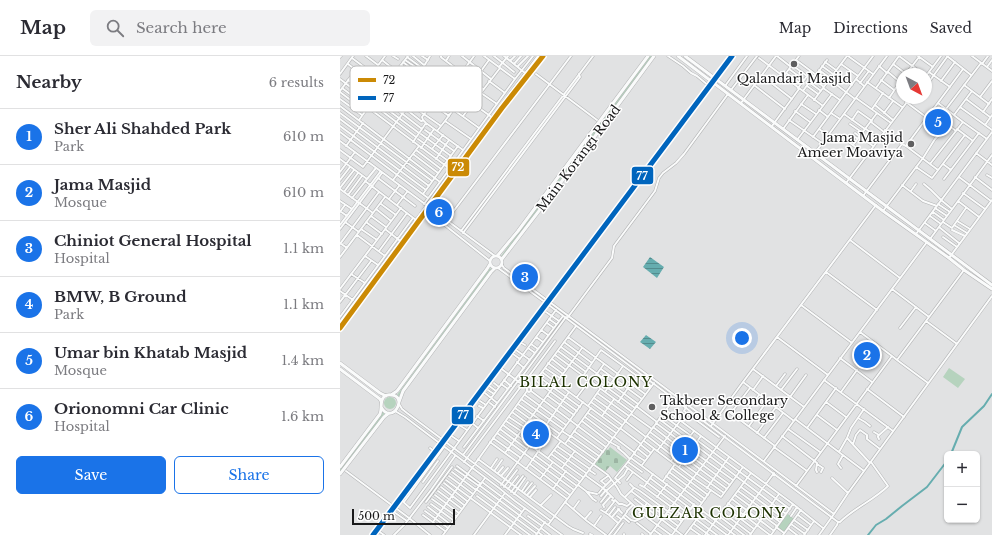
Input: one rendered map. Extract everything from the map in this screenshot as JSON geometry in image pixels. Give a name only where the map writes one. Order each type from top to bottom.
[{"type":"main road","name":"Main Korangi Road","points":[[496,256],[648,56]]},
{"type":"main road","name":"Main Korangi Road","points":[[502,259],[523,234],[629,92],[654,56]]},
{"type":"main road","points":[[678,56],[863,196],[916,234],[928,239]]},
{"type":"main road","points":[[685,56],[886,206],[950,256],[992,285]]},
{"type":"main road","points":[[340,467],[380,414],[382,399],[397,391],[490,262],[492,257],[496,256],[502,259],[502,265],[491,272],[403,392],[398,407],[395,411],[384,417],[340,474]]},
{"type":"main road","points":[[950,256],[964,270],[992,289]]},
{"type":"main road","points":[[490,262],[492,267],[497,268]]},
{"type":"main road","points":[[340,363],[386,396]]},
{"type":"main road","points":[[340,369],[381,401]]},
{"type":"main road","points":[[391,395],[396,397],[399,403]]},
{"type":"main road","points":[[381,407],[384,411],[389,413]]},
{"type":"street","points":[[366,56],[378,65],[384,56]]},
{"type":"street","points":[[393,56],[398,59]]},
{"type":"street","points":[[402,56],[422,66]]},
{"type":"street","points":[[413,56],[423,66]]},
{"type":"street","points":[[422,56],[428,60]]},
{"type":"street","points":[[425,66],[430,56]]},
{"type":"street","points":[[441,56],[441,58],[453,66]]},
{"type":"street","points":[[446,61],[449,56]]},
{"type":"street","points":[[462,56],[474,66]]},
{"type":"street","points":[[466,66],[474,56]]},
{"type":"street","points":[[484,56],[519,82]]},
{"type":"street","points":[[494,56],[514,72]]},
{"type":"street","points":[[510,61],[515,56]]},
{"type":"street","points":[[514,64],[521,56]]},
{"type":"street","points":[[517,67],[531,56]]},
{"type":"street","points":[[340,322],[368,284],[427,211],[428,198],[505,94],[531,56]]},
{"type":"street","points":[[340,328],[402,242],[416,220],[476,143],[509,97],[542,57],[538,56],[509,97]]},
{"type":"street","points":[[446,220],[571,56]]},
{"type":"street","points":[[462,232],[565,95],[592,56]]},
{"type":"street","points":[[668,56],[684,66],[709,86]]},
{"type":"street","points":[[374,535],[440,444],[449,435],[732,56]]},
{"type":"street","points":[[725,86],[747,56]]},
{"type":"street","points":[[731,90],[757,56],[760,57],[768,66],[823,106]]},
{"type":"street","points":[[741,103],[776,56],[807,76]]},
{"type":"street","points":[[814,100],[848,56],[873,74]]},
{"type":"street","points":[[867,56],[871,59]]},
{"type":"street","points":[[813,136],[873,56]]},
{"type":"street","points":[[812,157],[887,56]]},
{"type":"street","points":[[876,88],[899,56],[915,68]]},
{"type":"street","points":[[912,66],[919,57],[933,67],[941,56]]},
{"type":"street","points":[[932,78],[947,56],[971,75]]},
{"type":"street","points":[[972,56],[992,71]]},
{"type":"street","points":[[946,108],[971,75],[988,56]]},
{"type":"street","points":[[340,74],[352,57],[363,66]]},
{"type":"street","points":[[483,89],[506,57],[525,73]]},
{"type":"street","points":[[784,77],[797,57],[811,71],[829,80],[891,123]]},
{"type":"street","points":[[401,65],[406,58]]},
{"type":"street","points":[[406,58],[414,66]]},
{"type":"street","points":[[382,60],[390,66]]},
{"type":"street","points":[[482,70],[489,60]]},
{"type":"street","points":[[987,67],[992,60]]},
{"type":"street","points":[[803,91],[826,61],[835,72]]},
{"type":"street","points":[[403,62],[408,66]]},
{"type":"street","points":[[941,81],[955,62]]},
{"type":"street","points":[[841,64],[858,76]]},
{"type":"street","points":[[893,64],[898,68]]},
{"type":"street","points":[[822,66],[835,72],[852,84]]},
{"type":"street","points":[[879,66],[896,77]]},
{"type":"street","points":[[791,67],[804,80]]},
{"type":"street","points":[[906,146],[963,69]]},
{"type":"street","points":[[771,127],[811,71]]},
{"type":"street","points":[[860,83],[868,71]]},
{"type":"street","points":[[482,72],[491,79]]},
{"type":"street","points":[[786,73],[801,84]]},
{"type":"street","points":[[817,73],[829,80]]},
{"type":"street","points":[[536,74],[597,120]]},
{"type":"street","points":[[761,75],[792,99]]},
{"type":"street","points":[[934,75],[950,87]]},
{"type":"street","points":[[812,78],[840,100]]},
{"type":"street","points":[[856,79],[864,86]]},
{"type":"street","points":[[340,80],[350,86]]},
{"type":"street","points":[[348,80],[340,91],[350,99]]},
{"type":"street","points":[[881,80],[894,90]]},
{"type":"street","points":[[489,81],[509,97]]},
{"type":"street","points":[[980,97],[992,81]]},
{"type":"street","points":[[809,82],[821,91]]},
{"type":"street","points":[[867,82],[902,108]]},
{"type":"street","points":[[754,85],[785,108]]},
{"type":"street","points":[[964,85],[989,104]]},
{"type":"street","points":[[807,86],[818,94]]},
{"type":"street","points":[[342,87],[350,93]]},
{"type":"street","points":[[889,98],[896,87]]},
{"type":"street","points":[[954,115],[972,91]]},
{"type":"street","points":[[872,109],[883,93]]},
{"type":"street","points":[[482,94],[497,104]]},
{"type":"street","points":[[463,455],[517,381],[612,258],[614,246],[655,191],[659,178],[676,163],[728,94]]},
{"type":"street","points":[[797,140],[832,94]]},
{"type":"street","points":[[783,129],[808,95]]},
{"type":"street","points":[[340,99],[350,106]]},
{"type":"street","points":[[966,99],[991,116],[985,125]]},
{"type":"street","points":[[983,112],[992,99]]},
{"type":"street","points":[[884,113],[893,101]]},
{"type":"street","points":[[938,102],[987,139]]},
{"type":"street","points":[[801,104],[816,114]]},
{"type":"street","points":[[846,183],[905,104]]},
{"type":"street","points":[[909,104],[927,117]]},
{"type":"street","points":[[875,105],[893,120]]},
{"type":"street","points":[[340,106],[440,182]]},
{"type":"street","points":[[916,234],[992,131],[960,107]]},
{"type":"street","points":[[482,110],[493,118]]},
{"type":"street","points":[[819,110],[828,117]]},
{"type":"street","points":[[795,111],[810,122]]},
{"type":"street","points":[[852,120],[858,111],[938,170]]},
{"type":"street","points":[[358,112],[362,115]]},
{"type":"street","points":[[359,120],[364,112]]},
{"type":"street","points":[[373,112],[450,169]]},
{"type":"street","points":[[383,112],[447,160]]},
{"type":"street","points":[[392,112],[451,156]]},
{"type":"street","points":[[400,112],[454,151]]},
{"type":"street","points":[[410,112],[463,150]]},
{"type":"street","points":[[420,112],[441,126]]},
{"type":"street","points":[[443,112],[449,116]]},
{"type":"street","points":[[437,131],[452,112]]},
{"type":"street","points":[[457,112],[479,128]]},
{"type":"street","points":[[463,116],[466,112]]},
{"type":"street","points":[[831,112],[840,119]]},
{"type":"street","points":[[931,112],[973,141]]},
{"type":"street","points":[[340,113],[432,181]]},
{"type":"street","points":[[853,145],[877,113]]},
{"type":"street","points":[[340,150],[363,167],[403,114]]},
{"type":"street","points":[[423,114],[423,120]]},
{"type":"street","points":[[844,114],[879,139]]},
{"type":"street","points":[[340,119],[429,186]]},
{"type":"street","points":[[789,120],[822,143]]},
{"type":"street","points":[[445,121],[476,143]]},
{"type":"street","points":[[930,164],[963,122]]},
{"type":"street","points":[[346,146],[363,123]]},
{"type":"street","points":[[413,142],[426,123]]},
{"type":"street","points":[[850,124],[863,133]]},
{"type":"street","points":[[883,210],[935,140],[948,125]]},
{"type":"street","points":[[340,126],[426,190]]},
{"type":"street","points":[[393,181],[412,154],[424,143],[434,129]]},
{"type":"street","points":[[819,129],[828,136]]},
{"type":"street","points":[[340,132],[398,174],[428,198]]},
{"type":"street","points":[[855,133],[873,146]]},
{"type":"street","points":[[944,179],[979,133]]},
{"type":"street","points":[[432,149],[442,135]]},
{"type":"street","points":[[852,135],[858,139]]},
{"type":"street","points":[[916,166],[932,178],[965,135]]},
{"type":"street","points":[[436,159],[449,140]]},
{"type":"street","points":[[847,141],[857,148]]},
{"type":"street","points":[[340,146],[341,142],[492,255],[496,256]]},
{"type":"street","points":[[863,196],[902,144]]},
{"type":"street","points":[[423,194],[458,146]]},
{"type":"street","points":[[416,150],[441,169]]},
{"type":"street","points":[[340,172],[355,152]]},
{"type":"street","points":[[976,153],[992,165]]},
{"type":"street","points":[[412,154],[438,173]]},
{"type":"street","points":[[762,464],[892,290],[928,239],[958,202],[992,154]]},
{"type":"street","points":[[340,164],[341,160],[362,176],[371,186],[416,220]]},
{"type":"street","points":[[943,164],[951,170]]},
{"type":"street","points":[[340,180],[350,167]]},
{"type":"street","points":[[352,198],[376,168]]},
{"type":"street","points":[[354,170],[340,189],[367,208],[391,234],[402,242]]},
{"type":"street","points":[[371,186],[381,172]]},
{"type":"street","points":[[340,225],[381,172]]},
{"type":"street","points":[[344,192],[358,173]]},
{"type":"street","points":[[988,175],[992,178]]},
{"type":"street","points":[[348,195],[362,176]]},
{"type":"street","points":[[950,256],[992,200],[959,177]]},
{"type":"street","points":[[975,177],[992,190]]},
{"type":"street","points":[[378,178],[415,206]]},
{"type":"street","points":[[910,191],[916,184]]},
{"type":"street","points":[[924,184],[952,209]]},
{"type":"street","points":[[902,185],[923,201],[950,212]]},
{"type":"street","points":[[389,200],[399,186]]},
{"type":"street","points":[[347,248],[340,244],[379,192]]},
{"type":"street","points":[[397,206],[407,192]]},
{"type":"street","points":[[964,193],[985,209]]},
{"type":"street","points":[[340,257],[385,197]]},
{"type":"street","points":[[340,201],[352,210]]},
{"type":"street","points":[[958,202],[979,217]]},
{"type":"street","points":[[340,230],[347,216],[358,203]]},
{"type":"street","points":[[380,203],[396,215]]},
{"type":"street","points":[[345,205],[340,211],[347,216]]},
{"type":"street","points":[[711,426],[876,205]]},
{"type":"street","points":[[937,206],[947,216]]},
{"type":"street","points":[[352,300],[340,288],[400,208]]},
{"type":"street","points":[[933,212],[951,228],[966,208]]},
{"type":"street","points":[[376,209],[391,221]]},
{"type":"street","points":[[427,211],[490,262]]},
{"type":"street","points":[[379,251],[407,213]]},
{"type":"street","points":[[930,216],[943,222]]},
{"type":"street","points":[[340,317],[413,218]]},
{"type":"street","points":[[344,221],[359,232]]},
{"type":"street","points":[[957,221],[970,229]]},
{"type":"street","points":[[366,222],[382,234]]},
{"type":"street","points":[[925,223],[936,231]]},
{"type":"street","points":[[954,225],[967,233]]},
{"type":"street","points":[[939,227],[960,243]]},
{"type":"street","points":[[361,229],[377,240]]},
{"type":"street","points":[[952,230],[965,236]]},
{"type":"street","points":[[357,235],[385,256]]},
{"type":"street","points":[[943,237],[957,247]]},
{"type":"street","points":[[850,240],[900,278]]},
{"type":"street","points":[[365,256],[378,265]]},
{"type":"street","points":[[340,302],[371,261]]},
{"type":"street","points":[[502,265],[547,302],[654,382],[718,434],[762,464],[838,522]]},
{"type":"street","points":[[497,268],[547,302],[576,326],[764,461],[834,514]]},
{"type":"street","points":[[897,360],[964,270]]},
{"type":"street","points":[[826,272],[877,310]]},
{"type":"street","points":[[351,274],[365,283]]},
{"type":"street","points":[[892,290],[929,317]]},
{"type":"street","points":[[819,535],[992,296]]},
{"type":"street","points":[[801,305],[852,342]]},
{"type":"street","points":[[900,328],[916,307]]},
{"type":"street","points":[[400,499],[410,508],[556,310]]},
{"type":"street","points":[[546,312],[559,321]]},
{"type":"street","points":[[464,447],[508,389],[517,381],[524,368],[563,316]]},
{"type":"street","points":[[549,319],[556,324]]},
{"type":"street","points":[[926,322],[956,344]]},
{"type":"street","points":[[547,323],[554,328]]},
{"type":"street","points":[[531,391],[531,388],[536,380],[576,326]]},
{"type":"street","points":[[542,330],[548,335]]},
{"type":"street","points":[[860,332],[928,383]]},
{"type":"street","points":[[536,337],[543,342]]},
{"type":"street","points":[[568,337],[645,394]]},
{"type":"street","points":[[777,337],[828,375]]},
{"type":"street","points":[[518,341],[525,346]]},
{"type":"street","points":[[529,376],[555,341]]},
{"type":"street","points":[[548,342],[552,345]]},
{"type":"street","points":[[564,342],[592,363]]},
{"type":"street","points":[[531,344],[538,350]]},
{"type":"street","points":[[561,347],[638,404]]},
{"type":"street","points":[[528,348],[535,353]]},
{"type":"street","points":[[504,453],[582,348]]},
{"type":"street","points":[[516,350],[530,360]]},
{"type":"street","points":[[583,376],[601,350],[651,386]]},
{"type":"street","points":[[558,351],[586,372]]},
{"type":"street","points":[[513,354],[520,359]]},
{"type":"street","points":[[555,355],[618,402],[630,414]]},
{"type":"street","points":[[794,488],[892,356]]},
{"type":"street","points":[[840,358],[872,382]]},
{"type":"street","points":[[552,359],[566,370]]},
{"type":"street","points":[[517,362],[524,368]]},
{"type":"street","points":[[548,364],[563,374]]},
{"type":"street","points":[[577,398],[604,364]]},
{"type":"street","points":[[604,392],[623,366]]},
{"type":"street","points":[[499,367],[522,385],[527,388],[531,388]]},
{"type":"street","points":[[545,368],[560,378]]},
{"type":"street","points":[[601,369],[642,399]]},
{"type":"street","points":[[753,369],[804,407]]},
{"type":"street","points":[[781,390],[797,369]]},
{"type":"street","points":[[841,392],[857,370]]},
{"type":"street","points":[[542,372],[641,444],[651,453]]},
{"type":"street","points":[[776,386],[785,374]]},
{"type":"street","points":[[790,397],[806,375]]},
{"type":"street","points":[[539,376],[580,407]]},
{"type":"street","points":[[731,414],[763,376]]},
{"type":"street","points":[[594,378],[636,407],[684,444]]},
{"type":"street","points":[[504,380],[511,386]]},
{"type":"street","points":[[536,380],[577,411]]},
{"type":"street","points":[[824,380],[893,431]]},
{"type":"street","points":[[548,525],[654,382]]},
{"type":"street","points":[[743,382],[783,413],[807,428],[864,471]]},
{"type":"street","points":[[494,383],[499,387]]},
{"type":"street","points":[[502,384],[508,389]]},
{"type":"street","points":[[618,402],[631,384]]},
{"type":"street","points":[[488,385],[496,391]]},
{"type":"street","points":[[464,462],[522,385]]},
{"type":"street","points":[[433,522],[525,395],[527,388]]},
{"type":"street","points":[[807,428],[836,388]]},
{"type":"street","points":[[588,406],[601,389]]},
{"type":"street","points":[[867,389],[904,417]]},
{"type":"street","points":[[488,390],[494,394]]},
{"type":"street","points":[[527,391],[531,391],[606,447]]},
{"type":"street","points":[[544,428],[570,392]]},
{"type":"street","points":[[485,393],[496,402]]},
{"type":"street","points":[[598,393],[680,448]]},
{"type":"street","points":[[525,395],[566,425]]},
{"type":"street","points":[[547,395],[574,415]]},
{"type":"street","points":[[740,420],[759,395]]},
{"type":"street","points":[[594,398],[674,456]]},
{"type":"street","points":[[522,399],[599,456]]},
{"type":"street","points":[[601,416],[614,399]]},
{"type":"street","points":[[620,483],[615,478],[674,399]]},
{"type":"street","points":[[480,401],[486,405]]},
{"type":"street","points":[[749,426],[768,401]]},
{"type":"street","points":[[490,402],[495,406]]},
{"type":"street","points":[[557,438],[583,402]]},
{"type":"street","points":[[591,402],[622,425]]},
{"type":"street","points":[[826,402],[846,417]]},
{"type":"street","points":[[399,403],[402,409],[407,413],[475,463],[501,485],[551,521]]},
{"type":"street","points":[[518,404],[560,434]]},
{"type":"street","points":[[757,433],[776,407]]},
{"type":"street","points":[[515,408],[608,475],[621,494],[644,515],[671,535],[694,504]]},
{"type":"street","points":[[565,444],[591,408]]},
{"type":"street","points":[[685,408],[711,426],[719,437]]},
{"type":"street","points":[[839,452],[851,428],[864,409]]},
{"type":"street","points":[[666,410],[824,528]]},
{"type":"street","points":[[395,411],[562,535]]},
{"type":"street","points":[[728,411],[806,471]]},
{"type":"street","points":[[512,412],[527,423]]},
{"type":"street","points":[[588,413],[616,433]]},
{"type":"street","points":[[764,438],[783,413]]},
{"type":"street","points":[[662,415],[690,435]]},
{"type":"street","points":[[817,415],[837,430]]},
{"type":"street","points":[[477,416],[484,421]]},
{"type":"street","points":[[509,417],[524,427]]},
{"type":"street","points":[[585,417],[645,461]]},
{"type":"street","points":[[858,418],[870,426]]},
{"type":"street","points":[[659,419],[687,440]]},
{"type":"street","points":[[506,421],[521,431]]},
{"type":"street","points":[[582,421],[619,447],[618,448],[631,458],[735,535]]},
{"type":"street","points":[[657,451],[680,421]]},
{"type":"street","points":[[472,423],[478,428]]},
{"type":"street","points":[[459,425],[467,430]]},
{"type":"street","points":[[503,425],[580,482]]},
{"type":"street","points":[[878,435],[888,427]]},
{"type":"street","points":[[500,429],[527,449]]},
{"type":"street","points":[[788,429],[820,452]]},
{"type":"street","points":[[853,444],[856,435],[861,430],[867,435],[867,439],[880,450]]},
{"type":"street","points":[[671,461],[694,431]]},
{"type":"street","points":[[574,432],[602,452]]},
{"type":"street","points":[[650,432],[727,489]]},
{"type":"street","points":[[874,432],[878,435],[879,439]]},
{"type":"street","points":[[479,433],[484,436]]},
{"type":"street","points":[[497,433],[574,490]]},
{"type":"street","points":[[526,469],[551,433]]},
{"type":"street","points":[[439,437],[449,435],[459,441]]},
{"type":"street","points":[[679,467],[701,436]]},
{"type":"street","points":[[782,436],[823,468],[821,472]]},
{"type":"street","points":[[637,524],[651,535],[724,437]]},
{"type":"street","points":[[493,438],[521,458]]},
{"type":"street","points":[[830,535],[838,525],[838,522],[888,486],[870,463],[847,438]]},
{"type":"street","points":[[568,440],[596,460]]},
{"type":"street","points":[[548,458],[561,441]]},
{"type":"street","points":[[644,441],[721,497],[743,467]]},
{"type":"street","points":[[698,441],[790,509]]},
{"type":"street","points":[[490,442],[553,489],[585,519],[607,535],[632,504]]},
{"type":"street","points":[[501,485],[530,445]]},
{"type":"street","points":[[695,445],[808,530]]},
{"type":"street","points":[[557,446],[595,474]]},
{"type":"street","points":[[423,482],[444,447]]},
{"type":"street","points":[[430,448],[435,452]]},
{"type":"street","points":[[642,465],[654,448]]},
{"type":"street","points":[[638,449],[648,457]]},
{"type":"street","points":[[554,450],[607,491],[614,501],[615,500],[619,504],[627,506],[632,504]]},
{"type":"street","points":[[691,450],[733,480]]},
{"type":"street","points":[[562,468],[575,451]]},
{"type":"street","points":[[551,454],[585,475]]},
{"type":"street","points":[[688,454],[730,485]]},
{"type":"street","points":[[841,468],[838,464],[843,455]]},
{"type":"street","points":[[394,535],[431,490],[455,456]]},
{"type":"street","points":[[536,456],[588,492],[598,494],[611,480]]},
{"type":"street","points":[[707,488],[730,457]]},
{"type":"street","points":[[478,459],[495,470],[573,529],[583,533]]},
{"type":"street","points":[[491,468],[497,459]]},
{"type":"street","points":[[495,470],[502,460]]},
{"type":"street","points":[[404,502],[438,461]]},
{"type":"street","points":[[540,479],[553,462]]},
{"type":"street","points":[[628,462],[642,472]]},
{"type":"street","points":[[682,462],[724,493]]},
{"type":"street","points":[[530,464],[570,495]]},
{"type":"street","points":[[663,481],[675,464]]},
{"type":"street","points":[[817,464],[817,472]]},
{"type":"street","points":[[625,466],[717,535]]},
{"type":"street","points":[[426,502],[452,467]]},
{"type":"street","points":[[456,467],[467,476],[502,497],[522,512]]},
{"type":"street","points":[[498,473],[503,467]]},
{"type":"street","points":[[501,476],[508,468]]},
{"type":"street","points":[[601,496],[624,475],[628,468]]},
{"type":"street","points":[[639,476],[645,468]]},
{"type":"street","points":[[672,468],[708,495]]},
{"type":"street","points":[[504,487],[517,470]]},
{"type":"street","points":[[346,471],[430,535]]},
{"type":"street","points":[[553,489],[566,471]]},
{"type":"street","points":[[452,472],[517,519],[550,535]]},
{"type":"street","points":[[627,480],[632,472]]},
{"type":"street","points":[[669,472],[705,499]]},
{"type":"street","points":[[693,524],[707,534],[709,529],[751,473]]},
{"type":"street","points":[[700,515],[727,535],[731,532],[774,473]]},
{"type":"street","points":[[644,486],[654,474]]},
{"type":"street","points":[[606,485],[601,481],[608,475]]},
{"type":"street","points":[[449,476],[473,494]]},
{"type":"street","points":[[508,489],[518,476]]},
{"type":"street","points":[[511,492],[522,476]]},
{"type":"street","points":[[666,476],[702,503]]},
{"type":"street","points":[[443,535],[485,478]]},
{"type":"street","points":[[514,494],[525,478]]},
{"type":"street","points":[[650,478],[691,509]]},
{"type":"street","points":[[832,478],[848,493]]},
{"type":"street","points":[[446,480],[521,535]]},
{"type":"street","points":[[523,492],[528,482]]},
{"type":"street","points":[[444,483],[467,501]]},
{"type":"street","points":[[523,492],[532,483]]},
{"type":"street","points":[[480,484],[539,531]]},
{"type":"street","points":[[630,484],[681,522]]},
{"type":"street","points":[[657,497],[667,484]]},
{"type":"street","points":[[640,485],[644,486],[684,517]]},
{"type":"street","points":[[524,501],[535,486]]},
{"type":"street","points":[[441,487],[464,505]]},
{"type":"street","points":[[741,487],[783,518]]},
{"type":"street","points":[[625,497],[634,488]]},
{"type":"street","points":[[528,496],[536,490]]},
{"type":"street","points":[[698,507],[711,490]]},
{"type":"street","points":[[438,491],[462,509]]},
{"type":"street","points":[[601,502],[607,491]]},
{"type":"street","points":[[631,491],[678,526]]},
{"type":"street","points":[[738,491],[780,522]]},
{"type":"street","points":[[588,492],[596,501]]},
{"type":"street","points":[[474,535],[505,493]]},
{"type":"street","points":[[722,512],[751,534],[780,494]]},
{"type":"street","points":[[435,495],[459,513]]},
{"type":"street","points":[[541,505],[551,495]]},
{"type":"street","points":[[735,495],[764,516],[784,534],[789,535]]},
{"type":"street","points":[[477,496],[530,535]]},
{"type":"street","points":[[432,499],[456,516]]},
{"type":"street","points":[[604,507],[603,505],[606,502],[612,499]]},
{"type":"street","points":[[606,513],[611,506],[612,499]]},
{"type":"street","points":[[634,499],[683,535],[703,511]]},
{"type":"street","points":[[732,499],[774,531]]},
{"type":"street","points":[[574,508],[579,501]]},
{"type":"street","points":[[606,502],[611,506]]},
{"type":"street","points":[[641,512],[648,503]]},
{"type":"street","points":[[431,504],[453,520]]},
{"type":"street","points":[[728,504],[770,535],[793,504]]},
{"type":"street","points":[[428,507],[450,524]]},
{"type":"street","points":[[609,514],[615,507]]},
{"type":"street","points":[[725,507],[754,529]]},
{"type":"street","points":[[791,516],[797,507]]},
{"type":"street","points":[[505,535],[525,508]]},
{"type":"street","points":[[612,517],[619,509],[629,522]]},
{"type":"street","points":[[391,510],[407,521]]},
{"type":"street","points":[[601,510],[609,514],[618,523]]},
{"type":"street","points":[[784,534],[801,510]]},
{"type":"street","points":[[425,511],[448,528]]},
{"type":"street","points":[[585,519],[591,512]]},
{"type":"street","points":[[632,514],[641,518]]},
{"type":"street","points":[[422,515],[445,531]]},
{"type":"street","points":[[617,516],[623,516],[636,521],[644,515]]},
{"type":"street","points":[[797,515],[811,525]]},
{"type":"street","points":[[528,516],[542,535]]},
{"type":"street","points":[[594,526],[601,516]]},
{"type":"street","points":[[719,516],[744,535]]},
{"type":"street","points":[[791,524],[804,534],[814,521]]},
{"type":"street","points":[[539,531],[545,522]]},
{"type":"street","points":[[614,535],[623,523]]},
{"type":"street","points":[[690,528],[700,535]]},
{"type":"street","points":[[788,528],[797,535]]},
{"type":"street","points":[[377,529],[384,535]]},
{"type":"street","points":[[654,530],[661,535]]},
{"type":"street","points":[[687,532],[691,535]]},
{"type":"green space","points":[[649,56],[653,56],[503,257],[501,256]]},
{"type":"green space","points":[[490,268],[492,270],[398,396],[397,395]]},
{"type":"green space","points":[[949,368],[965,379],[958,388],[943,377]]},
{"type":"green space","points":[[390,397],[394,399],[396,403],[394,407],[390,409],[386,407],[384,403],[386,399]]},
{"type":"green space","points":[[383,411],[385,413],[340,473],[340,469]]},
{"type":"green space","points":[[686,441],[693,447],[685,458],[677,452]]},
{"type":"green space","points":[[610,447],[627,460],[617,472],[610,466],[604,473],[594,465],[606,449],[608,450]]},
{"type":"green space","points":[[788,514],[794,519],[784,532],[777,527]]},
{"type":"water","points":[[650,257],[664,267],[657,278],[643,267]]},
{"type":"water","points":[[646,335],[656,342],[650,349],[640,342]]},
{"type":"waterway","points":[[952,451],[962,427],[984,406],[992,394]]},
{"type":"waterway","points":[[868,535],[876,525],[927,487],[944,465]]},
{"type":"transit line","name":"72","points":[[340,328],[502,108],[543,56]]},
{"type":"transit line","name":"77","points":[[373,535],[732,56]]},
{"type":"place","name":"Qalandari Masjid","points":[[794,64]]},
{"type":"place","name":"Umar bin Khatab Masjid","points":[[938,122]]},
{"type":"place","name":"Jama Masjid Ameer Moaviya","points":[[911,144]]},
{"type":"place","name":"Orionomni Car Clinic","points":[[439,212]]},
{"type":"place","name":"Chiniot General Hospital","points":[[525,277]]},
{"type":"place","name":"Jama Masjid","points":[[867,355]]},
{"type":"place","name":"Takbeer Secondary School & College","points":[[652,407]]},
{"type":"place","name":"BMW, B Ground","points":[[536,434]]},
{"type":"place","name":"Sher Ali Shahded Park","points":[[685,450]]},
{"type":"district","name":"BILAL COLONY","points":[[586,382]]},
{"type":"district","name":"GULZAR COLONY","points":[[709,513]]}]
